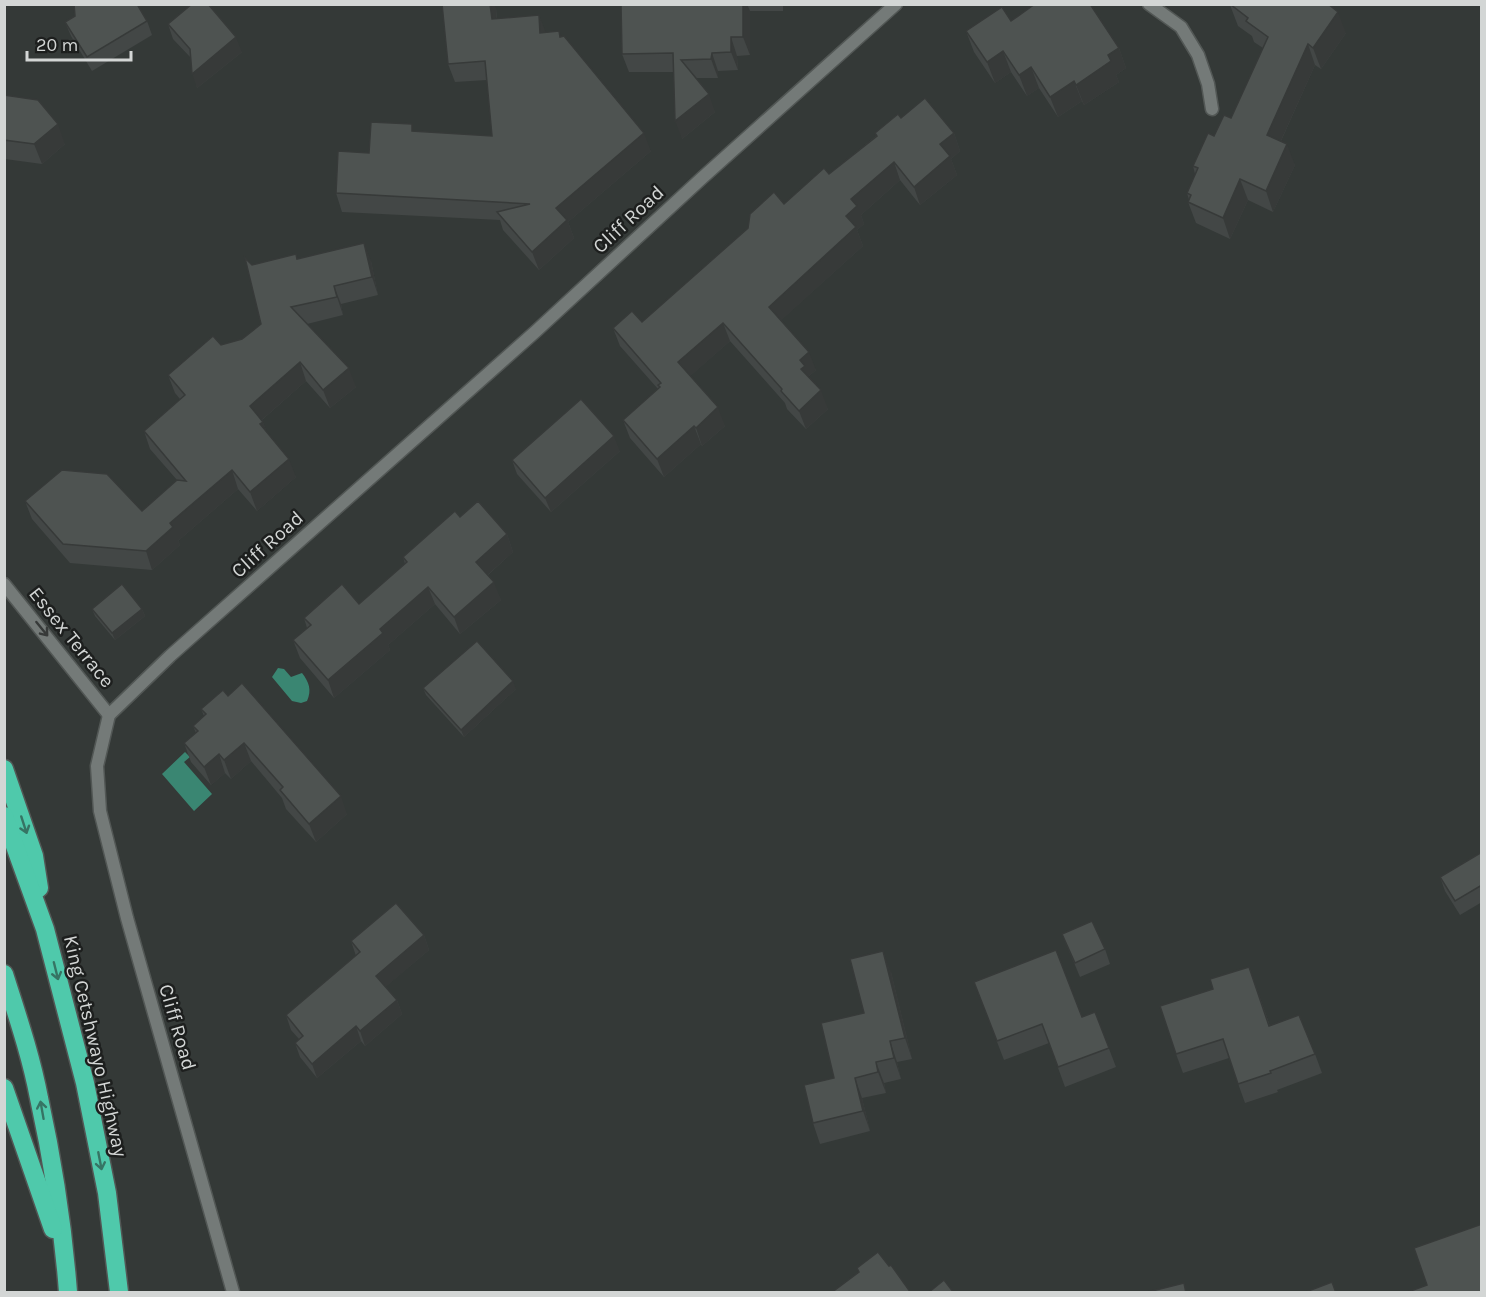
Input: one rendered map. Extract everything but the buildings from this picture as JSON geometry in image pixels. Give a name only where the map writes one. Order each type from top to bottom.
[{"type":"highway","points":[[4,769],[34,856],[45,929]]},
{"type":"highway","name":"King Cetshwayo Highway","points":[[4,816],[45,929],[85,1083],[107,1193],[119,1293]]},
{"type":"highway","points":[[4,974],[39,1096],[56,1192],[68,1293]]},
{"type":"highway","points":[[4,1088],[66,1267]]},
{"type":"street","name":"Cliff Road","points":[[234,1293],[127,918],[100,811],[97,766],[109,715],[170,656],[535,332],[896,4]]},
{"type":"street","points":[[1149,4],[1181,27],[1198,55],[1208,84],[1212,109]]},
{"type":"street","name":"Essex Terrace","points":[[4,584],[109,715]]},
{"type":"shaded area","points":[[278,668],[284,669],[291,677],[302,673],[309,686],[307,701],[301,703],[292,701],[272,677]]},
{"type":"shaded area","points":[[185,752],[190,757],[184,762],[212,794],[194,811],[162,774]]}]
